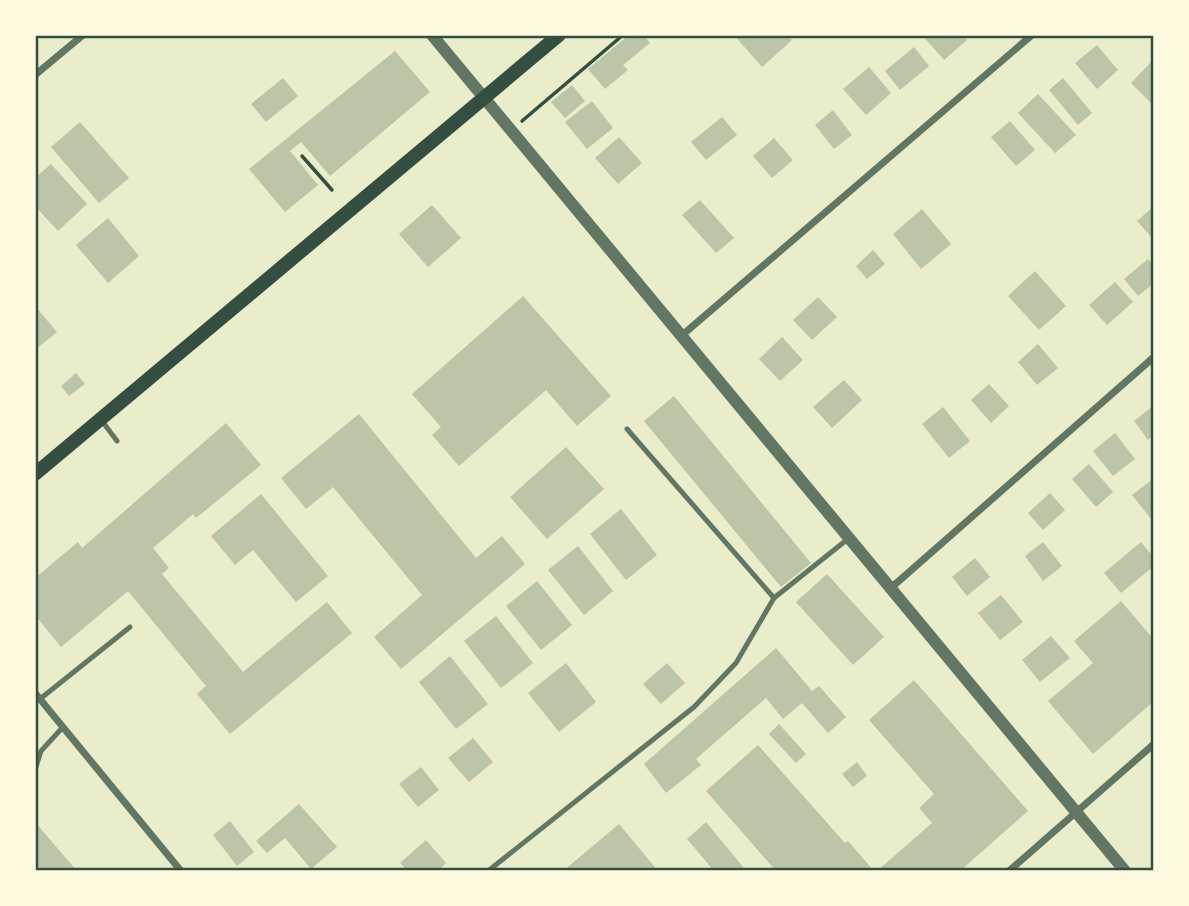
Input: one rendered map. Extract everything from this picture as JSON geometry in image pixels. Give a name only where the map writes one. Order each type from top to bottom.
[{"type":"main road","points":[[35,474],[559,35]]},
{"type":"street","points":[[35,75],[83,35]]},
{"type":"street","points":[[432,35],[486,97],[680,337],[892,587],[1075,814],[1125,871]]},
{"type":"street","points":[[680,337],[1032,35]]},
{"type":"street","points":[[892,587],[1154,357]]},
{"type":"street","points":[[38,696],[181,871]]},
{"type":"street","points":[[1009,871],[1154,744]]},
{"type":"lane","points":[[100,420],[117,441]]},
{"type":"lane","points":[[627,429],[775,598]]},
{"type":"lane","points":[[488,871],[694,707],[736,663],[775,598],[849,537]]},
{"type":"lane","points":[[38,696],[130,627]]},
{"type":"lane","points":[[35,770],[41,751],[64,727]]},
{"type":"path","points":[[512,129],[622,35]]},
{"type":"path","points":[[302,156],[332,190]]},
{"type":"building","points":[[629,35],[644,35],[650,43],[623,65],[628,70],[605,89],[588,69]]},
{"type":"building","points":[[734,35],[787,35],[792,40],[762,67]]},
{"type":"building","points":[[922,35],[963,35],[967,40],[944,60]]},
{"type":"building","points":[[1097,45],[1118,70],[1097,89],[1075,63]]},
{"type":"building","points":[[914,47],[929,66],[900,90],[885,71]]},
{"type":"building","points":[[395,51],[430,92],[330,176],[301,142],[290,151],[318,185],[285,212],[249,169]]},
{"type":"building","points":[[1154,59],[1154,106],[1131,83]]},
{"type":"building","points":[[869,67],[891,93],[866,115],[843,89]]},
{"type":"building","points":[[283,78],[298,96],[266,122],[251,104]]},
{"type":"building","points":[[1063,78],[1092,113],[1078,125],[1049,90]]},
{"type":"building","points":[[572,85],[585,101],[565,118],[551,102]]},
{"type":"building","points":[[1038,94],[1076,135],[1055,153],[1018,113]]},
{"type":"building","points":[[592,101],[613,128],[587,149],[565,122]]},
{"type":"building","points":[[833,110],[852,135],[834,149],[815,125]]},
{"type":"building","points":[[722,117],[737,135],[706,160],[691,142]]},
{"type":"building","points":[[1010,121],[1035,150],[1016,166],[991,137]]},
{"type":"building","points":[[80,122],[129,178],[99,203],[51,147]]},
{"type":"building","points":[[619,137],[642,163],[618,184],[595,158]]},
{"type":"building","points":[[774,138],[793,160],[772,178],[753,156]]},
{"type":"building","points":[[51,164],[87,204],[58,231],[35,206],[35,178]]},
{"type":"building","points":[[700,200],[734,238],[716,253],[682,215]]},
{"type":"building","points":[[432,205],[461,238],[428,267],[399,234]]},
{"type":"building","points":[[1154,206],[1154,240],[1137,221]]},
{"type":"building","points":[[922,209],[951,244],[921,269],[893,234]]},
{"type":"building","points":[[108,218],[139,256],[108,283],[76,245]]},
{"type":"building","points":[[873,250],[885,264],[867,279],[856,266]]},
{"type":"building","points":[[1148,259],[1154,266],[1154,283],[1138,296],[1124,279]]},
{"type":"building","points":[[1035,271],[1066,306],[1039,330],[1008,296]]},
{"type":"building","points":[[1115,282],[1133,302],[1107,325],[1089,305]]},
{"type":"building","points":[[523,296],[611,396],[577,426],[546,390],[459,466],[432,435],[441,427],[412,394]]},
{"type":"building","points":[[818,297],[837,317],[812,340],[793,320]]},
{"type":"building","points":[[35,306],[57,332],[35,350]]},
{"type":"building","points":[[782,337],[803,360],[780,381],[759,359]]},
{"type":"building","points":[[1038,344],[1058,368],[1037,385],[1018,362]]},
{"type":"building","points":[[76,373],[85,384],[69,396],[61,386]]},
{"type":"building","points":[[844,380],[862,400],[832,428],[813,407]]},
{"type":"building","points":[[989,384],[1009,406],[991,423],[971,400]]},
{"type":"building","points":[[674,396],[811,563],[781,587],[644,421]]},
{"type":"building","points":[[1154,405],[1154,435],[1148,440],[1134,421]]},
{"type":"building","points":[[943,407],[970,441],[949,458],[922,424]]},
{"type":"building","points":[[359,414],[476,558],[502,536],[525,564],[401,669],[374,637],[422,595],[333,487],[306,509],[281,478]]},
{"type":"building","points":[[226,423],[261,465],[196,518],[193,514],[153,548],[169,568],[162,574],[243,672],[327,602],[352,633],[230,734],[197,694],[206,686],[128,591],[61,647],[35,615],[35,578],[78,542],[82,548]]},
{"type":"building","points":[[1115,433],[1135,459],[1113,476],[1093,451]]},
{"type":"building","points":[[566,447],[604,489],[547,539],[510,497]]},
{"type":"building","points":[[1089,464],[1113,492],[1096,507],[1072,479]]},
{"type":"building","points":[[1154,478],[1154,516],[1151,519],[1132,495]]},
{"type":"building","points":[[1050,493],[1065,510],[1043,530],[1028,513]]},
{"type":"building","points":[[261,494],[328,576],[296,602],[253,550],[235,565],[211,536]]},
{"type":"building","points":[[621,509],[657,555],[626,580],[590,534]]},
{"type":"building","points":[[1043,542],[1062,566],[1043,581],[1025,556]]},
{"type":"building","points":[[1141,542],[1154,558],[1154,566],[1121,593],[1104,573]]},
{"type":"building","points":[[578,546],[613,591],[584,615],[548,570]]},
{"type":"building","points":[[975,558],[990,577],[967,596],[952,577]]},
{"type":"building","points":[[827,574],[884,637],[853,665],[796,602]]},
{"type":"building","points":[[537,581],[572,625],[541,650],[506,606]]},
{"type":"building","points":[[1001,595],[1023,622],[1000,640],[978,613]]},
{"type":"building","points":[[1121,601],[1154,640],[1154,701],[1093,754],[1048,701],[1093,663],[1074,641]]},
{"type":"building","points":[[496,616],[533,663],[501,688],[464,641]]},
{"type":"building","points":[[1051,636],[1070,658],[1040,682],[1022,660]]},
{"type":"building","points":[[776,648],[812,691],[819,686],[846,717],[828,733],[802,703],[783,719],[766,698],[696,759],[701,765],[666,793],[644,764]]},
{"type":"building","points":[[450,656],[488,704],[456,729],[419,682]]},
{"type":"building","points":[[566,663],[596,702],[559,732],[528,693]]},
{"type":"building","points":[[667,663],[685,683],[661,704],[643,684]]},
{"type":"building","points":[[914,680],[1028,811],[960,871],[877,871],[932,823],[919,808],[934,794],[869,720]]},
{"type":"building","points":[[779,724],[806,754],[796,763],[769,734]]},
{"type":"building","points":[[473,738],[493,762],[469,782],[448,758]]},
{"type":"building","points":[[758,745],[845,843],[848,841],[874,871],[776,871],[706,791]]},
{"type":"building","points":[[857,762],[867,776],[853,787],[842,774]]},
{"type":"building","points":[[421,767],[439,790],[418,807],[399,784]]},
{"type":"building","points":[[299,804],[337,847],[311,869],[285,838],[267,853],[256,841]]},
{"type":"building","points":[[230,821],[254,852],[237,866],[213,835]]},
{"type":"building","points":[[35,822],[77,871],[35,871]]},
{"type":"building","points":[[706,822],[744,868],[740,871],[714,871],[687,839]]},
{"type":"building","points":[[619,824],[658,871],[563,871]]},
{"type":"building","points":[[426,840],[446,863],[438,871],[408,871],[400,863]]}]
